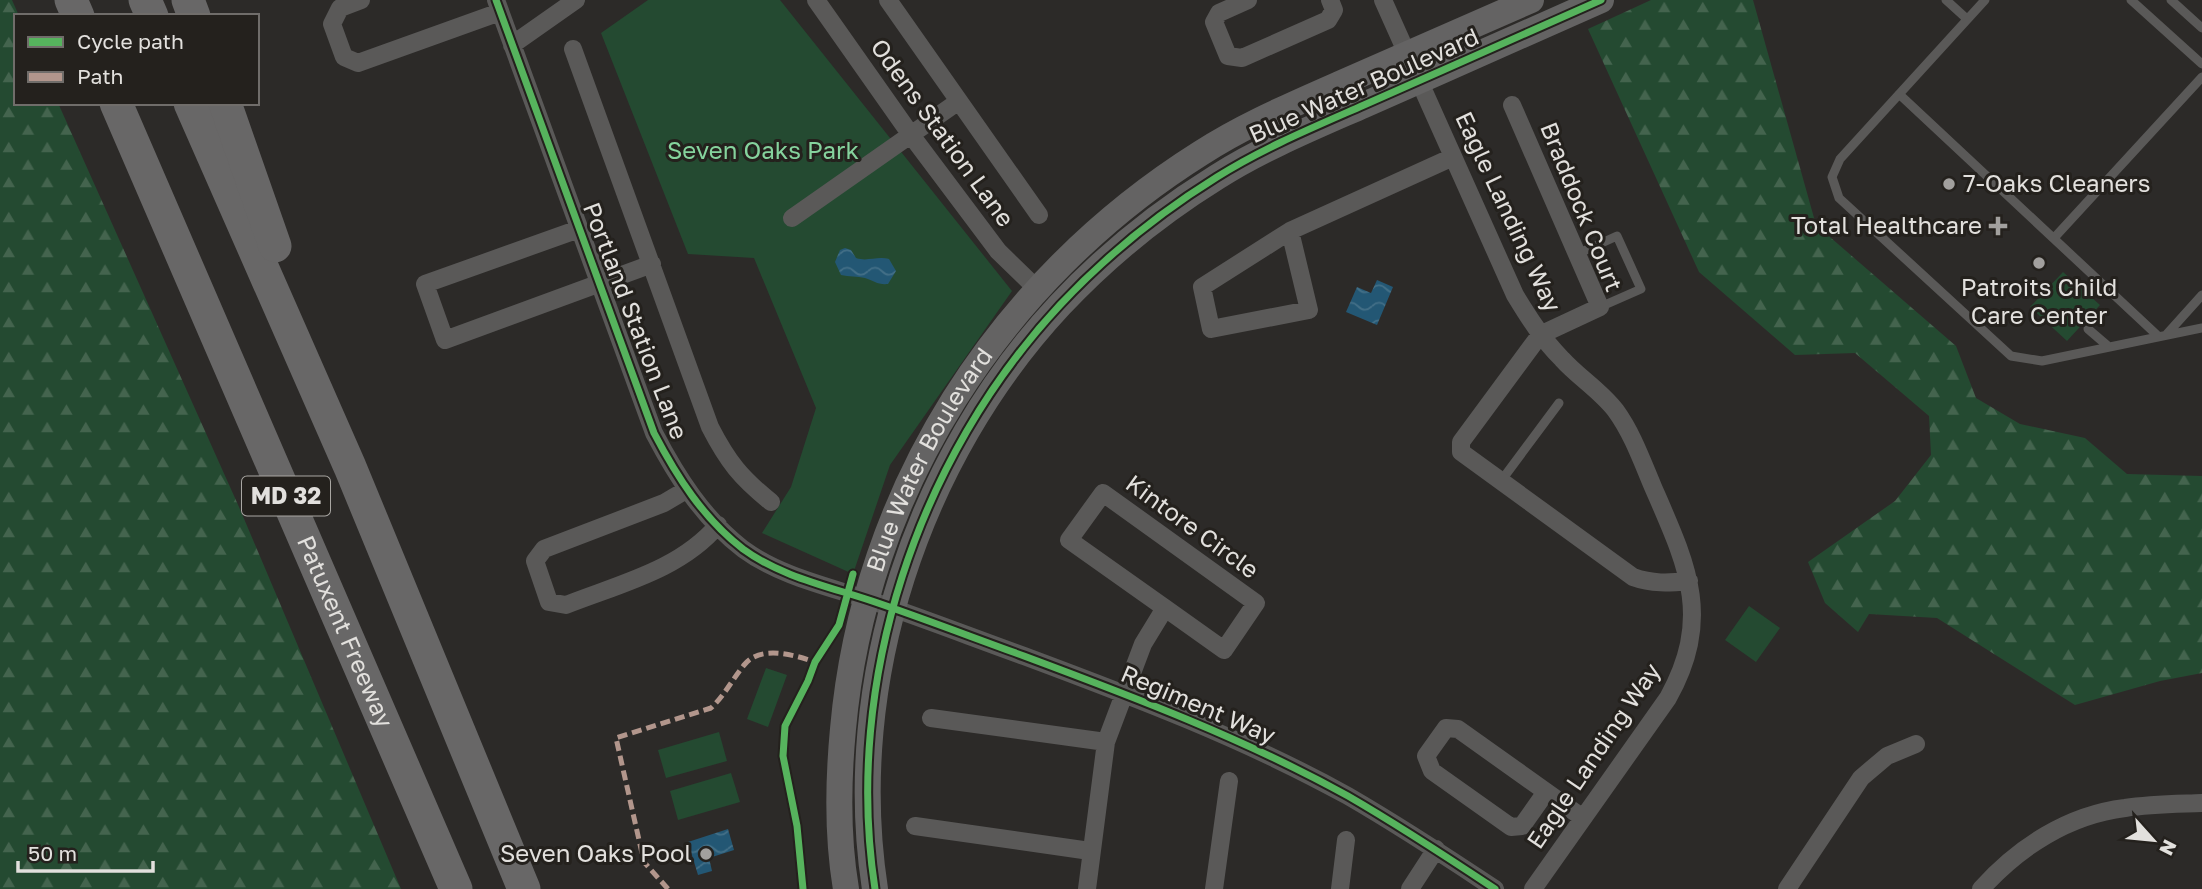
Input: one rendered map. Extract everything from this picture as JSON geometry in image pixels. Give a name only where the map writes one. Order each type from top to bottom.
[{"type":"highway","name":"Patuxent Freeway","points":[[117,105],[456,889]]},
{"type":"highway","name":"MD 32","points":[[191,105],[350,467],[524,889]]},
{"type":"highway","points":[[226,105],[350,467]]},
{"type":"street","points":[[361,0],[340,8],[332,24],[344,57],[358,63],[498,6]]},
{"type":"street","points":[[512,45],[576,0]]},
{"type":"street","name":"Odens Station Lane","points":[[816,0],[911,135],[998,251],[1037,289]]},
{"type":"street","points":[[888,0],[1039,215]]},
{"type":"street","points":[[1248,0],[1220,13],[1214,22],[1228,56],[1242,58],[1328,20],[1334,10],[1330,0]]},
{"type":"street","name":"Eagle Landing Way","points":[[1383,0],[1515,295],[1540,335],[1562,360],[1615,409],[1632,438],[1679,547],[1689,581],[1693,615],[1692,636],[1679,679],[1533,889]]},
{"type":"street","name":"Blue Water Boulevard","points":[[846,889],[839,817],[840,757],[852,651],[865,599],[906,489],[932,433],[966,379],[1002,330],[1037,289],[1112,217],[1133,199],[1203,151],[1285,108],[1531,0]]},
{"type":"street","name":"Blue Water Boulevard","points":[[875,889],[869,816],[869,757],[873,704],[894,609],[930,503],[958,447],[989,396],[1023,349],[1058,307],[1088,277],[1155,219],[1219,176],[1299,134],[1601,0]]},
{"type":"street","name":"Portland Station Lane","points":[[498,6],[653,433],[686,490],[743,548],[801,579],[865,599]]},
{"type":"street","points":[[573,49],[710,427],[745,481],[771,502]]},
{"type":"street","points":[[792,218],[959,101]]},
{"type":"street","name":"Braddock Court","points":[[1512,104],[1600,307],[1540,335]]},
{"type":"street","points":[[1290,231],[1308,310],[1210,329],[1202,287],[1290,231],[1454,157]]},
{"type":"street","points":[[579,229],[425,284],[445,340],[652,264]]},
{"type":"street","points":[[1540,335],[1461,442],[1461,452],[1633,577],[1646,582],[1689,581]]},
{"type":"street","points":[[686,490],[664,503],[544,550],[535,561],[549,602],[566,605],[675,562],[704,541],[718,525]]},
{"type":"street","name":"Kintore Circle","points":[[1103,493],[1256,603],[1224,650],[1165,608],[1069,540],[1103,493]]},
{"type":"street","name":"Regiment Way","points":[[865,599],[1124,693],[1256,750],[1347,796],[1436,849],[1495,889]]},
{"type":"street","points":[[1087,889],[1106,742],[1143,644],[1165,608]]},
{"type":"street","points":[[931,718],[1106,742]]},
{"type":"street","points":[[1546,792],[1522,826],[1511,827],[1432,771],[1426,756],[1446,727],[1458,729],[1584,818]]},
{"type":"street","points":[[1787,889],[1861,778],[1887,756],[1916,744]]},
{"type":"street","points":[[1214,889],[1228,781]]},
{"type":"street","points":[[1980,889],[1999,868],[2026,847],[2072,822],[2124,808],[2202,803]]},
{"type":"street","points":[[915,826],[1090,851]]},
{"type":"street","points":[[1340,889],[1346,840]]},
{"type":"street","points":[[1413,888],[1436,849]]},
{"type":"lane","points":[[1946,0],[1967,19]]},
{"type":"lane","points":[[1984,0],[1840,159],[1832,177],[1839,198],[2011,356],[2042,361],[2202,328]]},
{"type":"lane","points":[[2131,0],[2202,64]]},
{"type":"lane","points":[[2171,0],[2202,28]]},
{"type":"lane","points":[[2053,238],[2202,77]]},
{"type":"lane","points":[[1899,94],[2162,336]]},
{"type":"lane","points":[[1577,254],[1617,236],[1641,289],[1600,307]]},
{"type":"lane","points":[[2162,336],[2202,295]]},
{"type":"lane","points":[[2088,328],[2109,347]]},
{"type":"lane","points":[[1501,481],[1559,403]]},
{"type":"green space","points":[[0,0],[12,0],[18,14],[14,14],[14,105],[59,105],[239,507],[401,889],[0,889]]},
{"type":"green space","name":"Seven Oaks Park","points":[[648,0],[780,0],[1012,291],[890,465],[853,574],[762,533],[791,487],[816,408],[754,258],[688,254],[601,33]]},
{"type":"green space","points":[[1651,0],[1753,0],[1816,225],[1956,346],[1976,398],[2020,424],[2085,438],[2127,474],[2202,476],[2202,673],[2160,681],[2075,705],[1937,618],[1869,614],[1858,632],[1825,603],[1808,562],[1895,501],[1931,455],[1929,416],[1855,353],[1795,355],[1699,272],[1588,29]]},
{"type":"green space","points":[[2063,272],[2100,305],[2067,341],[2030,307]]},
{"type":"green space","points":[[1749,606],[1780,628],[1756,662],[1725,640]]},
{"type":"green space","points":[[766,668],[787,675],[768,727],[747,719]]},
{"type":"green space","points":[[719,732],[727,761],[666,778],[658,750]]},
{"type":"green space","points":[[731,773],[740,802],[678,820],[670,791]]},
{"type":"water","points":[[845,248],[860,259],[889,259],[896,271],[888,284],[841,275],[835,262],[840,250]]},
{"type":"water","points":[[1377,280],[1393,287],[1377,325],[1346,312],[1357,287],[1371,293]]},
{"type":"water","name":"Seven Oaks Pool","points":[[728,829],[734,850],[709,858],[712,871],[698,875],[688,842]]},
{"type":"marked path","points":[[668,889],[644,862],[616,738],[711,708],[752,658],[778,653],[815,662]]},
{"type":"cycle path","points":[[496,0],[654,433],[692,496],[729,537],[758,559],[790,574],[894,608],[1065,671],[1189,720],[1269,756],[1367,807],[1495,889]]},
{"type":"cycle path","points":[[875,889],[868,811],[870,732],[882,653],[902,576],[931,502],[967,431],[1010,365],[1060,305],[1096,269],[1154,220],[1217,177],[1289,138],[1601,0]]},
{"type":"cycle path","points":[[803,889],[797,826],[783,756],[785,726],[815,662],[839,625],[853,574]]},
{"type":"place","name":"7-Oaks Cleaners","points":[[1949,184]]},
{"type":"place","name":"Total Healthcare","points":[[1998,226]]},
{"type":"place","name":"Patroits Child Care Center","points":[[2039,263]]},
{"type":"place","name":"Seven Oaks Pool","points":[[706,854]]}]
